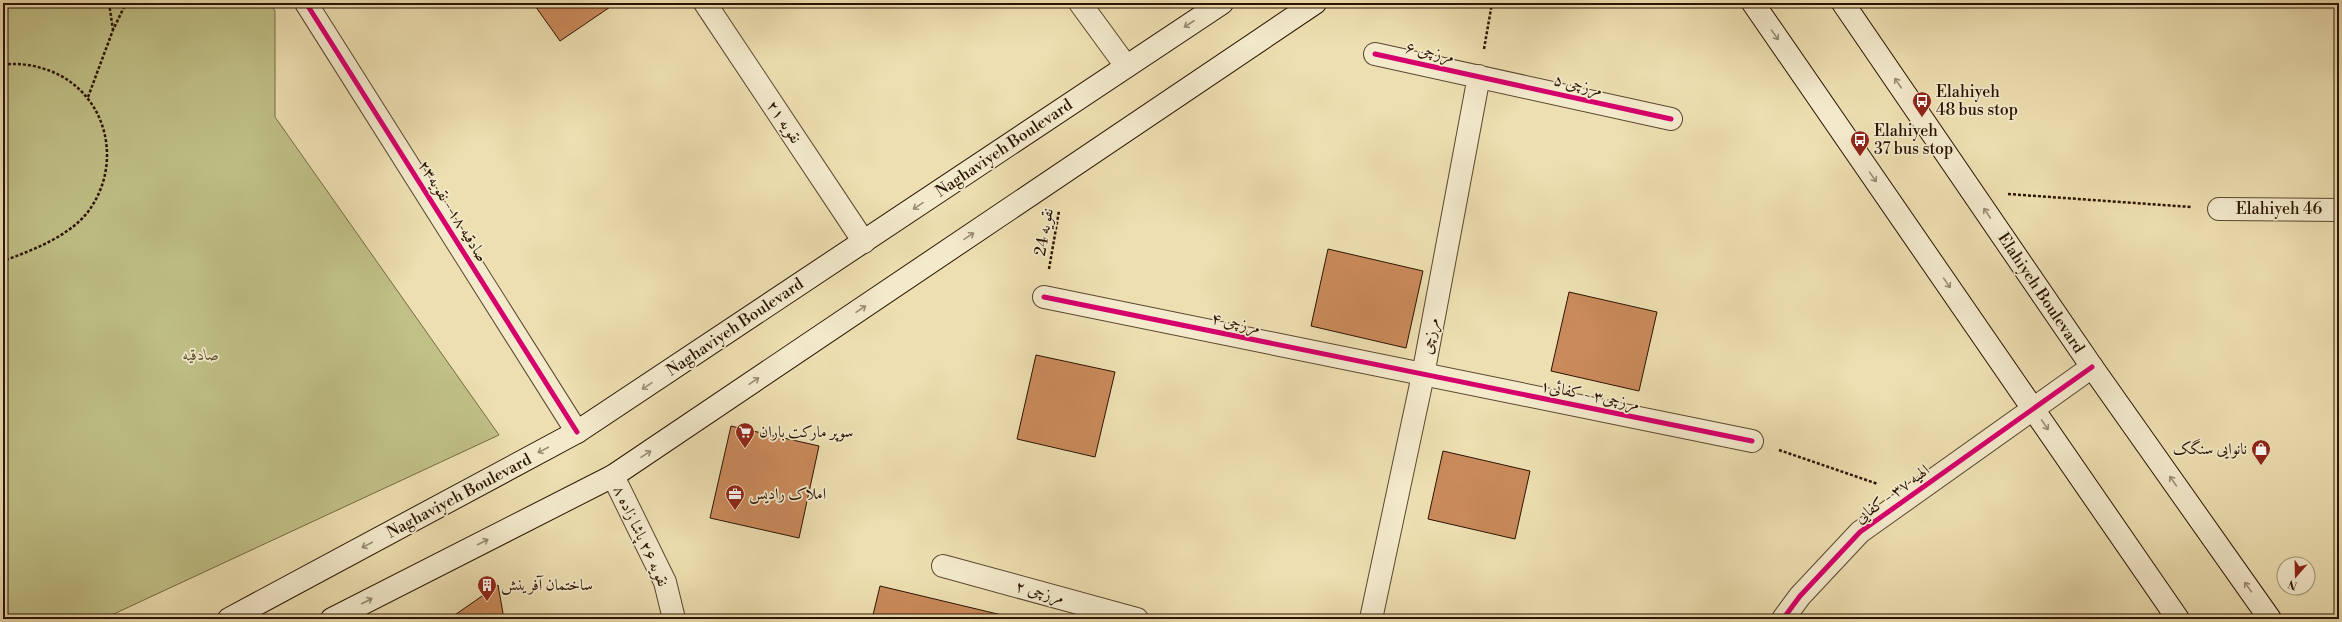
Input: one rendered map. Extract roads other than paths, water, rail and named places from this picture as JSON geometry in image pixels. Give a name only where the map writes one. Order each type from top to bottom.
[{"type":"main road","name":"صادقیه ۱۸ - نقویه۲۳","points":[[306,3],[577,432]]},
{"type":"main road","name":"نقویه ۲۱","points":[[705,3],[864,242]]},
{"type":"main road","points":[[1080,3],[1126,66]]},
{"type":"main road","name":"Naghaviyeh Boulevard","points":[[228,619],[577,432],[1222,3]]},
{"type":"main road","points":[[332,619],[613,476],[1315,3]]},
{"type":"main road","points":[[1753,3],[2178,619]]},
{"type":"main road","name":"Elahiyeh Boulevard","points":[[1843,3],[2092,367],[2270,619]]},
{"type":"main road","name":"مرزچی ۶","points":[[1375,54],[1479,76]]},
{"type":"main road","name":"مرزچی ۵","points":[[1479,76],[1671,119]]},
{"type":"main road","name":"مرزچی","points":[[1372,619],[1422,375],[1479,76]]},
{"type":"main road","name":"Elahiyeh 46","points":[[2219,209],[2339,210]]},
{"type":"main road","name":"مرزچی ۴","points":[[1044,297],[1422,375]]},
{"type":"main road","name":"الهیه ۳۷ - کفایی","points":[[1783,619],[1800,596],[1860,532],[2092,367]]},
{"type":"main road","name":"مرزچی۳ - کفائی۱","points":[[1422,375],[1752,440]]},
{"type":"main road","name":"نقویه ۲۶ پاشا زاده ۸","points":[[613,476],[665,582],[674,619]]},
{"type":"main road","name":"مرزچی ۲","points":[[943,566],[1137,619]]},
{"type":"place","name":"Elahiyeh 48 bus stop","points":[[1922,118]]},
{"type":"place","name":"Elahiyeh 37 bus stop","points":[[1860,157]]},
{"type":"place","name":"سوپر مارکت باران","points":[[745,449]]},
{"type":"place","name":"نانوایی سنگک","points":[[2261,466]]},
{"type":"place","name":"املاک رادیس","points":[[735,511]]},
{"type":"place","name":"ساختمان آفرینش","points":[[487,602]]},
{"type":"park label","name":"صادقیه","points":[[201,355]]}]
